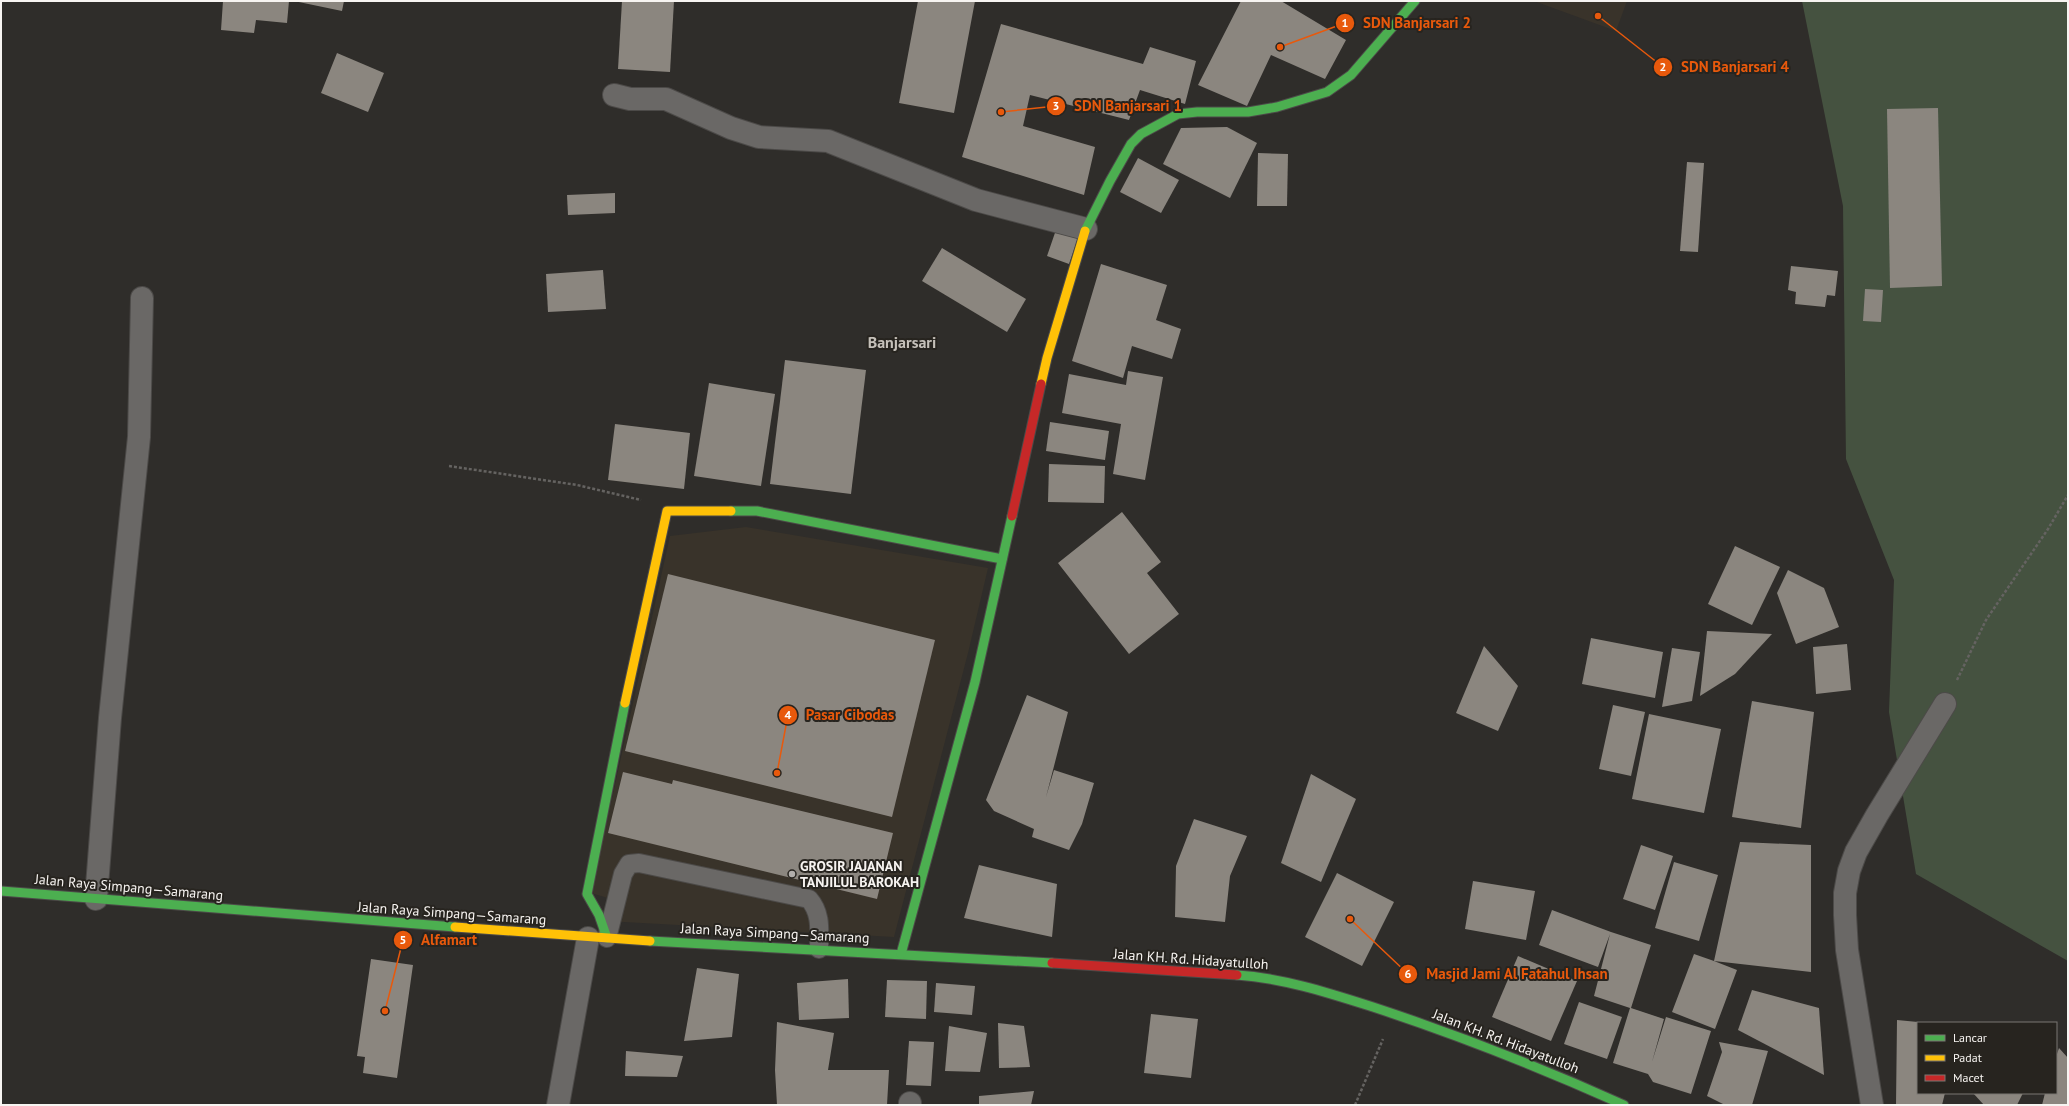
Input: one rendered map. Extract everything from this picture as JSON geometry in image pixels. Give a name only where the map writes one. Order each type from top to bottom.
[{"type":"street","points":[[901,954],[975,682],[1047,358],[1086,229],[1131,144],[1141,134],[1178,114],[1248,112],[1277,107],[1327,92],[1351,76],[1415,1]]},
{"type":"street","points":[[614,95],[630,99],[666,99],[731,128],[759,138],[828,141],[976,200],[1086,229]]},
{"type":"street","points":[[96,899],[110,718],[139,436],[142,298]]},
{"type":"street","points":[[558,1105],[597,938],[599,915],[588,894],[618,733],[667,511],[757,511],[1002,559]]},
{"type":"street","points":[[1872,1105],[1847,950],[1844,915],[1845,893],[1849,871],[1856,852],[1877,815],[1945,704]]},
{"type":"street","name":"Jalan Raya Simpang—Samarang","points":[[1,891],[597,938],[901,954]]},
{"type":"street","name":"Jalan KH. Rd. Hidayatulloh","points":[[901,954],[1257,976],[1296,984],[1394,1013],[1552,1072],[1624,1105]]},
{"type":"lane","points":[[597,938],[623,874],[629,864],[639,863],[809,900],[815,906],[819,917],[819,950]]},
{"type":"path","points":[[449,466],[577,485],[650,502],[667,511]]},
{"type":"path","points":[[1945,704],[1986,620],[2048,529],[2068,495]]},
{"type":"path","points":[[1355,1105],[1394,1013]]},
{"type":"shaded area","points":[[1534,1],[1627,1],[1616,31]]},
{"type":"shaded area","points":[[746,527],[988,568],[968,653],[894,937],[606,921],[608,898],[591,893],[670,536]]},
{"type":"green space","points":[[1802,1],[2068,1],[2068,961],[1916,874],[1889,712],[1894,580],[1846,459],[1843,206]]},
{"type":"building","points":[[223,1],[289,1],[287,23],[256,20],[254,33],[221,30]]},
{"type":"building","points":[[294,1],[344,1],[342,11]]},
{"type":"building","points":[[622,1],[674,1],[670,72],[618,69]]},
{"type":"building","points":[[918,1],[975,1],[954,113],[899,103]]},
{"type":"building","points":[[1241,1],[1281,1],[1346,40],[1325,79],[1271,55],[1247,106],[1198,85]]},
{"type":"building","points":[[1001,24],[1143,64],[1150,47],[1196,61],[1185,104],[1140,90],[1129,120],[1030,95],[1023,126],[1095,147],[1084,195],[962,157]]},
{"type":"building","points":[[337,53],[384,73],[368,112],[321,93]]},
{"type":"building","points":[[1938,108],[1942,286],[1890,288],[1887,109]]},
{"type":"building","points":[[1227,127],[1257,143],[1230,198],[1163,164],[1181,128]]},
{"type":"building","points":[[1258,153],[1288,154],[1287,206],[1257,206]]},
{"type":"building","points":[[1138,158],[1179,180],[1161,213],[1120,192]]},
{"type":"building","points":[[1687,162],[1704,163],[1698,252],[1680,251]]},
{"type":"building","points":[[615,193],[615,213],[568,215],[567,195]]},
{"type":"building","points":[[1057,227],[1079,235],[1069,264],[1047,256]]},
{"type":"building","points":[[942,248],[1026,299],[1007,332],[922,281]]},
{"type":"building","points":[[1101,264],[1167,285],[1156,320],[1181,329],[1172,359],[1132,346],[1123,378],[1072,361]]},
{"type":"building","points":[[1791,266],[1838,271],[1835,296],[1827,295],[1825,307],[1795,304],[1796,292],[1788,290]]},
{"type":"building","points":[[603,270],[606,309],[548,312],[546,274]]},
{"type":"building","points":[[1865,289],[1883,290],[1881,322],[1863,321]]},
{"type":"building","points":[[785,360],[866,370],[851,494],[770,484]]},
{"type":"building","points":[[1128,371],[1163,377],[1145,480],[1113,474],[1121,424],[1062,413],[1069,374],[1126,385]]},
{"type":"building","points":[[709,383],[775,394],[761,486],[694,476]]},
{"type":"building","points":[[1050,422],[1109,431],[1105,460],[1046,451]]},
{"type":"building","points":[[615,424],[690,433],[684,489],[608,480]]},
{"type":"building","points":[[1049,464],[1105,466],[1104,503],[1048,502]]},
{"type":"building","points":[[1122,512],[1161,562],[1147,573],[1179,614],[1129,654],[1058,563]]},
{"type":"building","points":[[1735,546],[1780,567],[1752,625],[1708,604]]},
{"type":"building","points":[[1788,570],[1824,588],[1839,627],[1796,644],[1777,593]]},
{"type":"building","points":[[668,574],[935,640],[892,817],[625,751]]},
{"type":"building","points":[[1707,631],[1772,634],[1735,674],[1700,696]]},
{"type":"building","points":[[1591,638],[1663,652],[1655,698],[1582,684]]},
{"type":"building","points":[[1847,644],[1851,690],[1816,694],[1813,647]]},
{"type":"building","points":[[1484,646],[1518,686],[1498,731],[1456,713]]},
{"type":"building","points":[[1672,648],[1700,652],[1692,701],[1662,707]]},
{"type":"building","points":[[1027,695],[1068,712],[1046,797],[1054,770],[1094,783],[1082,824],[1069,850],[1032,837],[1034,829],[994,811],[986,800]]},
{"type":"building","points":[[1752,701],[1814,712],[1801,828],[1732,817]]},
{"type":"building","points":[[1613,705],[1645,712],[1631,776],[1599,769]]},
{"type":"building","points":[[1649,714],[1721,729],[1704,813],[1632,799]]},
{"type":"building","points":[[623,772],[672,784],[673,780],[893,833],[877,899],[608,833]]},
{"type":"building","points":[[1311,774],[1356,799],[1321,882],[1281,863]]},
{"type":"building","points":[[1194,819],[1247,836],[1230,876],[1225,922],[1175,917],[1176,866]]},
{"type":"building","points":[[1740,842],[1811,845],[1811,972],[1714,961]]},
{"type":"building","points":[[1641,845],[1673,856],[1655,910],[1623,899]]},
{"type":"building","points":[[1674,862],[1718,875],[1699,941],[1655,928]]},
{"type":"building","points":[[979,865],[1057,884],[1052,937],[964,918]]},
{"type":"building","points":[[1337,873],[1394,902],[1362,966],[1305,937]]},
{"type":"building","points":[[1473,881],[1535,891],[1526,940],[1465,929]]},
{"type":"building","points":[[1552,910],[1651,945],[1631,1008],[1664,1019],[1652,1062],[1666,1017],[1711,1031],[1691,1094],[1653,1082],[1648,1074],[1613,1063],[1630,1008],[1594,996],[1610,934],[1598,967],[1539,945]]},
{"type":"building","points":[[1694,954],[1737,970],[1715,1029],[1672,1012]]},
{"type":"building","points":[[1518,956],[1577,981],[1551,1041],[1492,1017]]},
{"type":"building","points":[[371,959],[413,965],[397,1078],[363,1073],[365,1057],[357,1056]]},
{"type":"building","points":[[697,968],[739,974],[732,1037],[684,1041]]},
{"type":"building","points":[[848,979],[849,1018],[799,1020],[797,983]]},
{"type":"building","points":[[887,980],[927,981],[926,1019],[885,1017]]},
{"type":"building","points":[[936,983],[975,986],[972,1015],[934,1012]]},
{"type":"building","points":[[1752,990],[1819,1008],[1824,1075],[1738,1030]]},
{"type":"building","points":[[1579,1002],[1622,1017],[1607,1059],[1564,1044]]},
{"type":"building","points":[[1151,1014],[1198,1019],[1191,1078],[1144,1073]]},
{"type":"building","points":[[1897,1020],[1918,1022],[1917,1094],[1945,1094],[1942,1105],[1896,1105]]},
{"type":"building","points":[[777,1022],[834,1033],[828,1070],[889,1070],[887,1105],[777,1105],[775,1070]]},
{"type":"building","points":[[998,1023],[1024,1026],[1030,1067],[999,1068]]},
{"type":"building","points":[[949,1026],[987,1033],[980,1072],[945,1071]]},
{"type":"building","points":[[909,1041],[934,1042],[931,1086],[906,1085]]},
{"type":"building","points":[[1719,1042],[1768,1051],[1752,1105],[1725,1105],[1707,1096],[1722,1052]]},
{"type":"building","points":[[2059,1048],[2068,1058],[2068,1105],[2042,1105],[2045,1094],[2057,1094],[2057,1054]]},
{"type":"building","points":[[626,1051],[683,1056],[677,1077],[625,1076]]},
{"type":"building","points":[[1034,1091],[1031,1105],[979,1105],[979,1096]]},
{"type":"building","points":[[1974,1094],[2022,1094],[2017,1105],[1984,1105]]},
{"type":"traffic: fast","points":[[1085,231],[1110,181],[1131,144],[1141,134],[1178,114],[1197,112],[1248,112],[1277,107],[1327,92],[1351,75],[1415,1]]},
{"type":"traffic: fast","points":[[731,511],[757,511],[1002,559]]},
{"type":"traffic: fast","points":[[901,954],[975,682],[1012,516]]},
{"type":"traffic: fast","points":[[607,938],[599,915],[587,894],[625,703]]},
{"type":"traffic: fast","points":[[1,891],[455,927]]},
{"type":"traffic: fast","points":[[650,941],[1052,963]]},
{"type":"traffic: fast","points":[[1237,975],[1271,979],[1289,983],[1373,1007],[1500,1053],[1624,1105]]},
{"type":"traffic: slow","points":[[1041,384],[1047,358],[1085,231]]},
{"type":"traffic: slow","points":[[625,703],[667,511],[731,511]]},
{"type":"traffic: slow","points":[[455,927],[650,941]]},
{"type":"traffic: jam","points":[[1012,516],[1041,384]]},
{"type":"traffic: jam","points":[[1052,963],[1237,975]]},
{"type":"place","name":"SDN Banjarsari 4","points":[[1598,16]]},
{"type":"place","name":"SDN Banjarsari 2","points":[[1280,47]]},
{"type":"place","name":"SDN Banjarsari 1","points":[[1001,112]]},
{"type":"place","name":"Pasar Cibodas","points":[[777,773]]},
{"type":"place","name":"GROSIR JAJANAN TANJILUL BAROKAH","points":[[792,874]]},
{"type":"place","name":"Masjid Jami Al Fatahul Ihsan","points":[[1350,919]]},
{"type":"place","name":"Alfamart","points":[[385,1011]]},
{"type":"district","name":"Banjarsari","points":[[902,342]]}]
